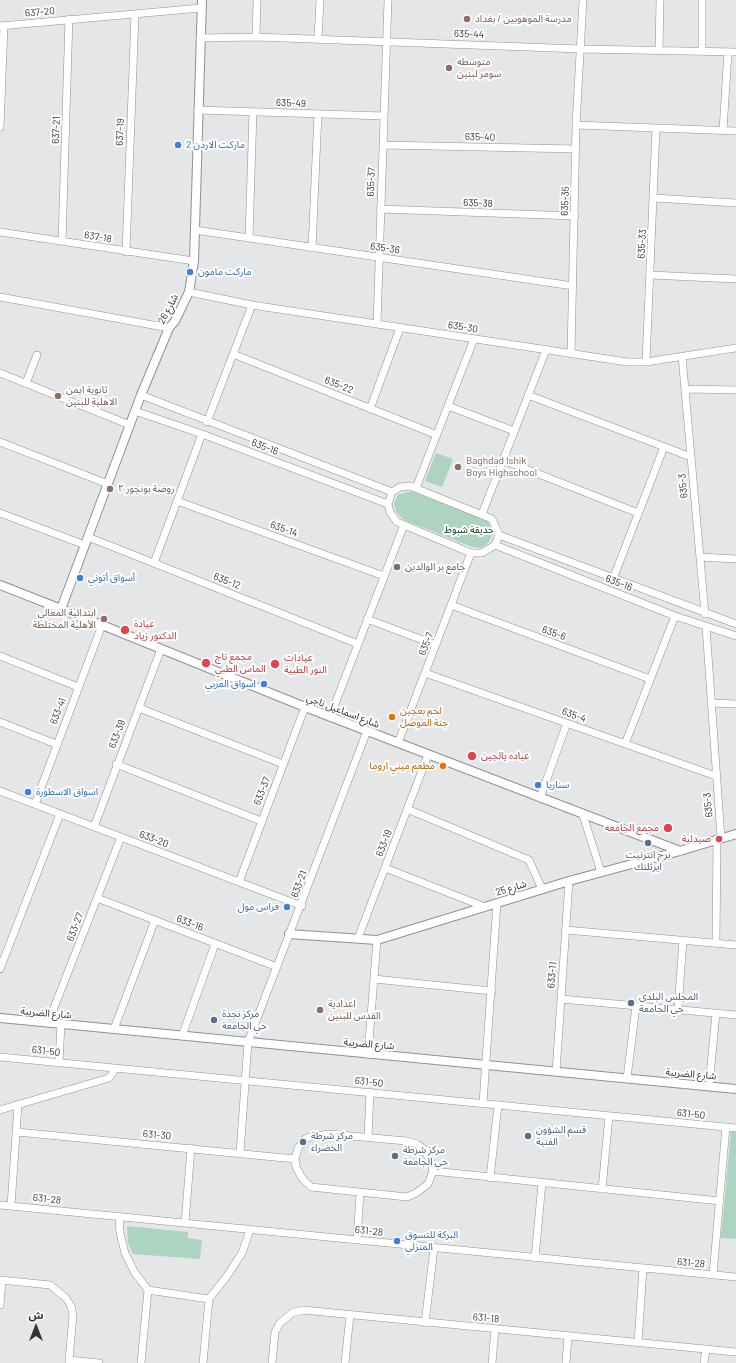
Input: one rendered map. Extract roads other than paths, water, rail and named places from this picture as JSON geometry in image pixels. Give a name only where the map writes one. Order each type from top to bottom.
[{"type":"street","points":[[256,37],[257,0]]},
{"type":"street","points":[[318,39],[320,0]]},
{"type":"street","name":"635-37","points":[[377,324],[388,0]]},
{"type":"street","name":"635-35","points":[[571,354],[576,125],[583,0]]},
{"type":"street","points":[[659,50],[660,0]]},
{"type":"street","points":[[702,0],[702,51]]},
{"type":"street","name":"637-20","points":[[2,25],[135,14],[202,4]]},
{"type":"street","name":"شارع 26","points":[[62,609],[141,395],[169,328],[175,321],[189,292],[194,261],[202,4]]},
{"type":"street","name":"637-19","points":[[126,252],[135,14]]},
{"type":"street","name":"637-21","points":[[62,241],[69,19]]},
{"type":"street","points":[[0,127],[2,25]]},
{"type":"street","name":"635-44","points":[[200,38],[256,37],[581,49],[736,52]]},
{"type":"street","points":[[723,130],[728,52]]},
{"type":"street","name":"635-49","points":[[198,110],[384,116]]},
{"type":"street","points":[[249,238],[253,112]]},
{"type":"street","points":[[312,248],[318,114]]},
{"type":"street","points":[[576,125],[736,131]]},
{"type":"street","name":"635-33","points":[[646,362],[656,128]]},
{"type":"street","name":"635-40","points":[[383,145],[576,149]]},
{"type":"street","points":[[654,198],[736,203]]},
{"type":"street","name":"635-38","points":[[380,209],[574,216]]},
{"type":"street","name":"635-36","points":[[195,230],[573,286]]},
{"type":"street","name":"637-18","points":[[0,232],[194,261]]},
{"type":"street","points":[[650,275],[736,279]]},
{"type":"street","name":"635-30","points":[[189,292],[252,305],[627,362],[646,362],[736,348]]},
{"type":"street","points":[[0,297],[169,328]]},
{"type":"street","points":[[207,422],[252,305]]},
{"type":"street","points":[[370,408],[400,328]]},
{"type":"street","points":[[416,488],[474,339]]},
{"type":"street","points":[[482,514],[546,350]]},
{"type":"street","name":"635-22","points":[[233,354],[437,435]]},
{"type":"street","points":[[26,384],[37,355]]},
{"type":"street","name":"635-3","points":[[682,356],[705,614]]},
{"type":"street","points":[[0,373],[130,425]]},
{"type":"street","points":[[686,389],[736,390]]},
{"type":"street","name":"635-16","points":[[141,395],[207,422],[392,492]]},
{"type":"street","points":[[528,395],[691,457]]},
{"type":"street","points":[[448,406],[514,431]]},
{"type":"street","name":"635-16","points":[[135,411],[202,434],[388,504]]},
{"type":"street","points":[[154,563],[202,434]]},
{"type":"street","points":[[0,442],[108,484]]},
{"type":"street","points":[[613,579],[664,447]]},
{"type":"street","points":[[503,460],[638,513]]},
{"type":"street","points":[[410,486],[416,488],[492,519],[500,535],[495,545],[482,553],[471,553],[404,525],[394,518],[388,504],[392,492],[400,487],[410,486]]},
{"type":"street","name":"635-14","points":[[177,501],[384,576]]},
{"type":"street","points":[[0,513],[85,545]]},
{"type":"street","points":[[330,717],[404,525]]},
{"type":"street","name":"635-16","points":[[500,535],[705,614],[736,624]]},
{"type":"street","name":"635-12","points":[[88,537],[358,644]]},
{"type":"street","name":"635-16","points":[[495,545],[675,616],[736,636]]},
{"type":"street","name":"635-7","points":[[398,743],[471,553]]},
{"type":"street","points":[[700,557],[736,559]]},
{"type":"street","name":"شارع اسماعيل ناجي","points":[[0,585],[102,624],[330,717],[680,851]]},
{"type":"street","name":"635-6","points":[[451,605],[650,679]]},
{"type":"street","points":[[625,744],[675,616]]},
{"type":"street","points":[[367,619],[436,645]]},
{"type":"street","name":"633-41","points":[[35,804],[56,744],[102,624]]},
{"type":"street","name":"635-3","points":[[706,627],[712,703],[719,839],[716,943]]},
{"type":"street","name":"633-39","points":[[94,827],[116,764],[161,649]]},
{"type":"street","points":[[0,656],[78,687]]},
{"type":"street","name":"635-4","points":[[425,673],[716,776]]},
{"type":"street","points":[[712,703],[736,704]]},
{"type":"street","name":"633-37","points":[[239,882],[305,707]]},
{"type":"street","points":[[138,708],[283,764]]},
{"type":"street","points":[[0,722],[56,744]]},
{"type":"street","points":[[540,798],[567,723]]},
{"type":"street","name":"633-21","points":[[240,1153],[248,1042],[289,934],[302,906],[367,731]]},
{"type":"street","name":"633-19","points":[[358,938],[428,755]]},
{"type":"street","points":[[116,764],[261,821]]},
{"type":"street","name":"633-20","points":[[0,792],[302,906]]},
{"type":"street","points":[[407,809],[529,860],[542,889]]},
{"type":"street","points":[[0,968],[60,814]]},
{"type":"street","points":[[583,815],[601,872]]},
{"type":"street","name":"شارع 25","points":[[289,934],[377,940],[569,881],[736,834]]},
{"type":"street","name":"633-27","points":[[48,1023],[121,837]]},
{"type":"street","points":[[385,868],[485,907]]},
{"type":"street","name":"633-11","points":[[556,1072],[569,881]]},
{"type":"street","name":"633-16","points":[[97,898],[276,967]]},
{"type":"street","points":[[483,1103],[497,903]]},
{"type":"street","points":[[114,1029],[155,920]]},
{"type":"street","points":[[566,930],[736,945]]},
{"type":"street","points":[[368,1054],[377,940]]},
{"type":"street","points":[[678,1010],[683,940]]},
{"type":"street","points":[[182,1036],[215,944]]},
{"type":"street","points":[[374,979],[492,991]]},
{"type":"street","points":[[561,999],[736,1015]]},
{"type":"street","points":[[627,1078],[636,1006]]},
{"type":"street","points":[[709,1086],[716,1013]]},
{"type":"street","name":"شارع الضريبة","points":[[0,1018],[736,1089]]},
{"type":"street","points":[[59,1063],[61,1024]]},
{"type":"street","name":"631-50","points":[[0,1057],[736,1128]]},
{"type":"street","points":[[0,1110],[109,1078],[113,1073],[114,1068]]},
{"type":"street","points":[[368,1137],[370,1092]]},
{"type":"street","points":[[10,1206],[18,1105]]},
{"type":"street","points":[[490,1178],[498,1105]]},
{"type":"street","points":[[602,1189],[609,1116]]},
{"type":"street","points":[[713,1275],[726,1127]]},
{"type":"street","name":"631-30","points":[[17,1132],[295,1159]]},
{"type":"street","points":[[329,1134],[368,1137],[406,1141],[417,1144],[428,1156],[433,1171],[428,1184],[424,1188],[407,1197],[360,1193],[311,1187],[299,1173],[295,1159],[305,1139],[315,1135],[329,1134]]},
{"type":"street","points":[[185,1223],[191,1148]]},
{"type":"street","points":[[433,1171],[720,1201]]},
{"type":"street","points":[[535,1258],[542,1183]]},
{"type":"street","points":[[357,1240],[360,1193]]},
{"type":"street","name":"631-28","points":[[0,1205],[736,1277]]},
{"type":"street","points":[[119,1217],[120,1233],[125,1253],[135,1273],[148,1290],[141,1363]]},
{"type":"street","points":[[203,1363],[209,1299],[227,1276],[242,1252],[250,1230]]},
{"type":"street","points":[[425,1323],[434,1248]]},
{"type":"street","points":[[638,1343],[644,1268]]},
{"type":"street","points":[[0,1305],[1,1280],[50,1285],[59,1290],[71,1306],[73,1315],[69,1361],[99,1363]]},
{"type":"street","points":[[148,1290],[209,1299]]},
{"type":"street","name":"631-18","points":[[272,1363],[275,1332],[280,1323],[292,1313],[303,1310],[736,1352]]},
{"type":"street","points":[[345,1363],[350,1314]]},
{"type":"street","points":[[492,1363],[495,1329]]},
{"type":"street","points":[[566,1363],[568,1336]]},
{"type":"street","points":[[704,1363],[706,1349]]},
{"type":"place","name":"مدرسة الموهوبين / بغداد","points":[[467,19]]},
{"type":"place","name":"متوسطه سومر لبنين","points":[[449,68]]},
{"type":"place","name":"ماركت الاردن 2","points":[[178,145]]},
{"type":"place","name":"ماركت مامون","points":[[190,272]]},
{"type":"place","name":"ثانوية ايمن الاهلية للبنين","points":[[58,396]]},
{"type":"place","name":"Baghdad Ishik Boys Highschool","points":[[458,467]]},
{"type":"place","name":"روضة بونجور ٢","points":[[110,489]]},
{"type":"place","name":"جامع بر الوالدين","points":[[397,567]]},
{"type":"place","name":"أسواق أتوني","points":[[80,578]]},
{"type":"place","name":"ابتدائية المعالي الأهلية المختلطة","points":[[104,619]]},
{"type":"place","name":"عيادة الدكتور زياد","points":[[125,630]]},
{"type":"place","name":"مجمع تاج الماس الطبي","points":[[206,663]]},
{"type":"place","name":"عيادات النور الطبية","points":[[275,664]]},
{"type":"place","name":"اسواق العربي","points":[[264,684]]},
{"type":"place","name":"لحم بعجين جنة الموصل","points":[[392,717]]},
{"type":"place","name":"عياده يالجين","points":[[472,756]]},
{"type":"place","name":"مطعم ميني اروما","points":[[443,766]]},
{"type":"place","name":"سناريا","points":[[538,785]]},
{"type":"place","name":"اسواق الاسطورة","points":[[28,792]]},
{"type":"place","name":"مجمع الجامعه","points":[[668,828]]},
{"type":"place","name":"صيدلية","points":[[719,839]]},
{"type":"place","name":"برج انترنيت ايرثلنك","points":[[648,843]]},
{"type":"place","name":"فراس مول","points":[[287,907]]},
{"type":"place","name":"المجلس البلدي حي الجامعة","points":[[631,1003]]},
{"type":"place","name":"اعدادية القدس للبنين","points":[[320,1010]]},
{"type":"place","name":"مركز نجدة حي الجامعة","points":[[214,1020]]},
{"type":"place","name":"قسم الشؤون الفنية","points":[[528,1136]]},
{"type":"place","name":"مركز شرطة الخضراء","points":[[303,1142]]},
{"type":"place","name":"مركز شرطة حي الجامعة","points":[[395,1156]]},
{"type":"place","name":"البركة للتسوق المنزلي","points":[[397,1241]]},
{"type":"park label","name":"حديقة شبوط","points":[[469,530]]}]
